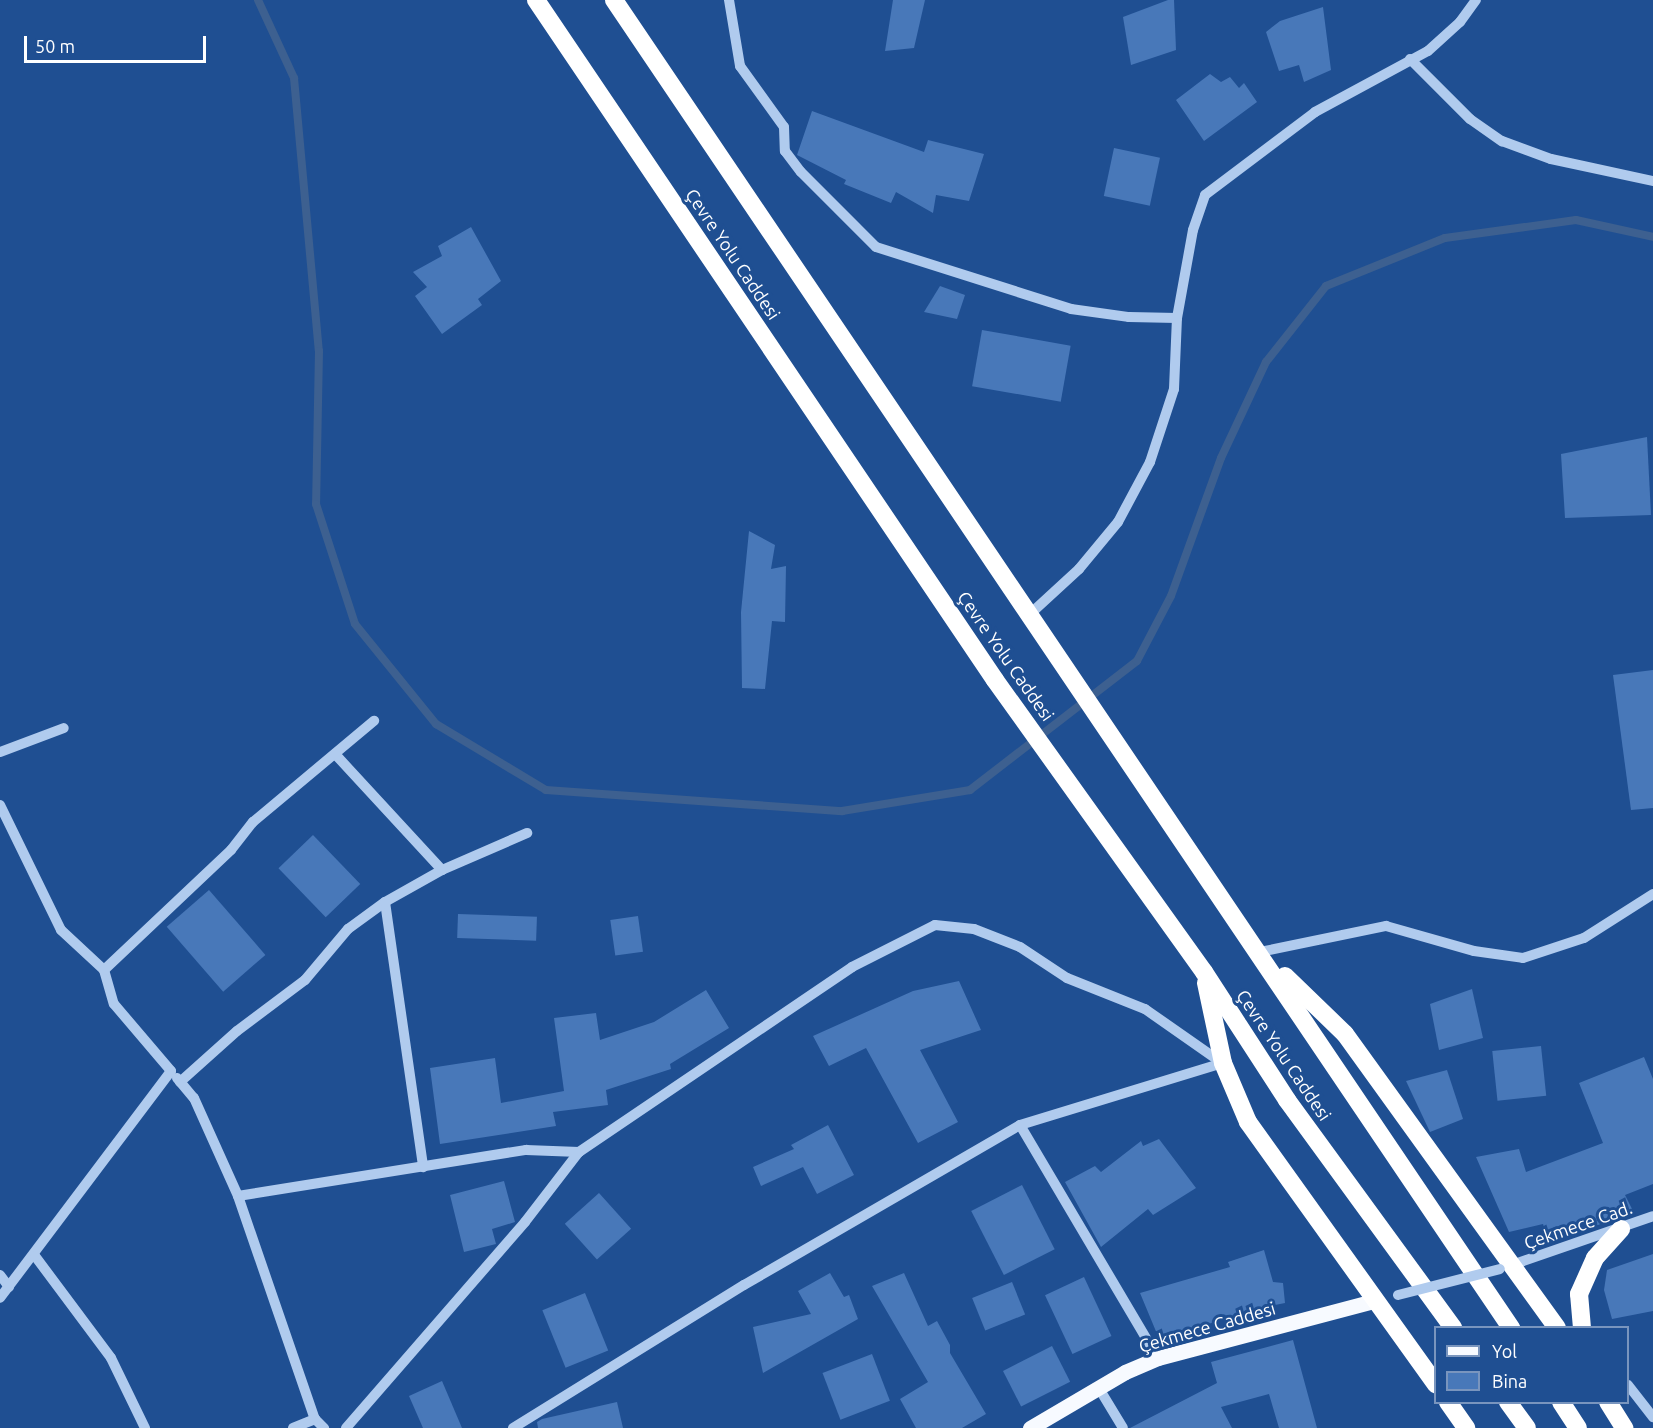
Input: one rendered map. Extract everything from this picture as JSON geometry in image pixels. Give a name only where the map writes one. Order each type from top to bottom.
[{"type":"highway","name":"Çevre Yolu Caddesi","points":[[536,0],[995,680],[1204,972],[1287,1100],[1452,1326]]},
{"type":"highway","name":"Çevre Yolu Caddesi","points":[[614,0],[1055,654],[1248,933],[1510,1326]]},
{"type":"highway","points":[[1260,952],[1345,1034],[1507,1267],[1555,1326]]},
{"type":"highway","points":[[1204,972],[1222,1064],[1248,1122],[1373,1301],[1434,1382]]},
{"type":"highway","points":[[1582,1326],[1579,1294],[1595,1258],[1621,1229]]},
{"type":"highway","points":[[1449,1404],[1466,1428]]},
{"type":"highway","points":[[1509,1404],[1527,1428]]},
{"type":"highway","points":[[1562,1404],[1578,1428]]},
{"type":"highway","points":[[1609,1404],[1624,1428]]},
{"type":"main road","name":"Çekmece Caddesi","points":[[1030,1428],[1100,1390],[1125,1372],[1158,1358],[1373,1301]]},
{"type":"street","points":[[729,0],[740,66],[784,127],[785,151],[801,172],[876,247],[1071,309],[1129,317],[1177,318]]},
{"type":"street","points":[[1029,615],[1079,569],[1118,522],[1150,462],[1174,388],[1177,318],[1193,230],[1205,195],[1314,112],[1428,51],[1460,22],[1476,0]]},
{"type":"street","points":[[1410,59],[1470,119],[1502,141],[1551,159],[1653,181]]},
{"type":"street","points":[[104,970],[231,850],[253,822],[374,721]]},
{"type":"street","points":[[0,752],[64,728]]},
{"type":"street","points":[[335,754],[442,870]]},
{"type":"street","points":[[0,805],[62,930],[104,970],[114,1004],[194,1098],[238,1196],[315,1419],[324,1428]]},
{"type":"street","points":[[180,1082],[237,1031],[304,980],[348,929],[385,902],[442,870],[527,833]]},
{"type":"street","points":[[1260,952],[1386,926],[1474,951],[1523,958],[1584,938],[1653,894]]},
{"type":"street","points":[[385,902],[423,1167]]},
{"type":"street","points":[[346,1428],[525,1222],[579,1152],[852,967],[934,925],[974,929],[1020,947],[1067,978],[1144,1010],[1222,1064]]},
{"type":"street","points":[[513,1428],[744,1285],[1020,1125],[1222,1064]]},
{"type":"street","points":[[0,1298],[35,1256],[171,1071]]},
{"type":"street","points":[[1020,1125],[1158,1358]]},
{"type":"street","points":[[238,1196],[526,1150],[579,1152]]},
{"type":"street","name":"Çekmece Cad.","points":[[1373,1301],[1507,1267],[1653,1216]]},
{"type":"street","points":[[35,1256],[111,1358],[145,1428]]},
{"type":"street","points":[[0,1275],[9,1287]]},
{"type":"street","points":[[1629,1386],[1653,1418]]},
{"type":"street","points":[[1100,1390],[1123,1428]]},
{"type":"street","points":[[293,1428],[315,1419]]},
{"type":"building","points":[[893,0],[925,0],[914,48],[885,51]]},
{"type":"building","points":[[1168,0],[1174,0],[1176,50],[1131,65],[1123,17]]},
{"type":"building","points":[[1323,7],[1331,70],[1304,82],[1299,65],[1279,71],[1266,32],[1280,21]]},
{"type":"building","points":[[1210,74],[1221,82],[1230,77],[1239,88],[1244,83],[1257,102],[1204,141],[1176,100]]},
{"type":"building","points":[[812,111],[924,152],[928,140],[984,154],[969,201],[936,195],[933,213],[896,192],[891,203],[844,184],[846,180],[797,155]]},
{"type":"building","points":[[1114,148],[1160,158],[1150,206],[1104,196]]},
{"type":"building","points":[[471,227],[501,281],[478,299],[482,305],[442,334],[415,296],[427,287],[413,272],[442,256],[438,246]]},
{"type":"building","points":[[940,286],[965,295],[957,319],[924,312]]},
{"type":"building","points":[[982,330],[1071,346],[1061,402],[972,386]]},
{"type":"building","points":[[1647,437],[1651,515],[1565,518],[1561,454]]},
{"type":"building","points":[[749,531],[775,545],[771,569],[786,566],[785,622],[772,621],[765,689],[742,688],[741,612]]},
{"type":"building","points":[[1653,670],[1653,808],[1631,810],[1613,675]]},
{"type":"building","points":[[313,835],[360,884],[326,917],[278,868]]},
{"type":"building","points":[[209,890],[265,955],[223,992],[167,927]]},
{"type":"building","points":[[458,914],[537,917],[536,941],[457,938]]},
{"type":"building","points":[[638,916],[643,952],[615,956],[610,920]]},
{"type":"building","points":[[959,981],[981,1030],[920,1050],[958,1122],[918,1143],[866,1048],[829,1066],[813,1036],[913,991]]},
{"type":"building","points":[[1472,989],[1483,1038],[1439,1050],[1430,1004]]},
{"type":"building","points":[[706,990],[729,1028],[670,1064],[671,1069],[606,1090],[608,1105],[553,1112],[556,1126],[440,1144],[430,1068],[495,1058],[501,1103],[564,1091],[554,1018],[596,1013],[600,1040],[654,1022]]},
{"type":"building","points":[[1541,1046],[1546,1096],[1497,1101],[1492,1051]]},
{"type":"building","points":[[1644,1057],[1653,1079],[1653,1184],[1625,1195],[1633,1211],[1593,1227],[1589,1219],[1546,1233],[1543,1224],[1509,1232],[1476,1157],[1519,1149],[1526,1172],[1603,1143],[1579,1083]]},
{"type":"building","points":[[1447,1070],[1463,1119],[1430,1132],[1406,1081]]},
{"type":"building","points":[[828,1125],[854,1175],[817,1194],[803,1167],[761,1186],[753,1167],[794,1149],[791,1145]]},
{"type":"building","points":[[1159,1139],[1196,1188],[1153,1215],[1148,1209],[1101,1247],[1065,1182],[1095,1166],[1101,1172],[1141,1141],[1143,1146]]},
{"type":"building","points":[[504,1181],[515,1222],[492,1229],[496,1244],[464,1252],[450,1195]]},
{"type":"building","points":[[1022,1185],[1055,1249],[1004,1275],[971,1211]]},
{"type":"building","points":[[599,1193],[631,1229],[597,1259],[565,1224]]},
{"type":"building","points":[[1264,1250],[1273,1282],[1283,1283],[1285,1303],[1246,1311],[1160,1341],[1140,1293],[1230,1267],[1228,1262]]},
{"type":"building","points":[[1653,1254],[1653,1311],[1612,1319],[1604,1290],[1607,1270]]},
{"type":"building","points":[[830,1273],[844,1297],[849,1295],[858,1319],[763,1373],[753,1327],[811,1314],[798,1291]]},
{"type":"building","points":[[904,1273],[928,1326],[937,1321],[950,1345],[950,1353],[986,1414],[962,1428],[916,1428],[900,1399],[928,1382],[872,1286]]},
{"type":"building","points":[[1084,1277],[1111,1336],[1072,1354],[1045,1295]]},
{"type":"building","points":[[1012,1282],[1025,1314],[985,1331],[972,1298]]},
{"type":"building","points":[[585,1293],[608,1350],[566,1368],[542,1310]]},
{"type":"building","points":[[1293,1340],[1317,1428],[1279,1428],[1269,1394],[1221,1407],[1232,1428],[1130,1428],[1217,1383],[1211,1362]]},
{"type":"building","points":[[1052,1346],[1070,1382],[1021,1407],[1003,1371]]},
{"type":"building","points":[[872,1354],[890,1401],[840,1420],[823,1373]]},
{"type":"building","points":[[442,1381],[462,1428],[423,1428],[409,1396]]},
{"type":"building","points":[[617,1402],[623,1428],[538,1428],[537,1422],[542,1419]]},
{"type":"waterway","points":[[258,0],[294,78],[319,351],[316,504],[355,624],[436,724],[546,790],[842,811],[970,790],[1137,661],[1171,596],[1221,458],[1266,362],[1326,286],[1445,238],[1576,220],[1653,237]]}]
